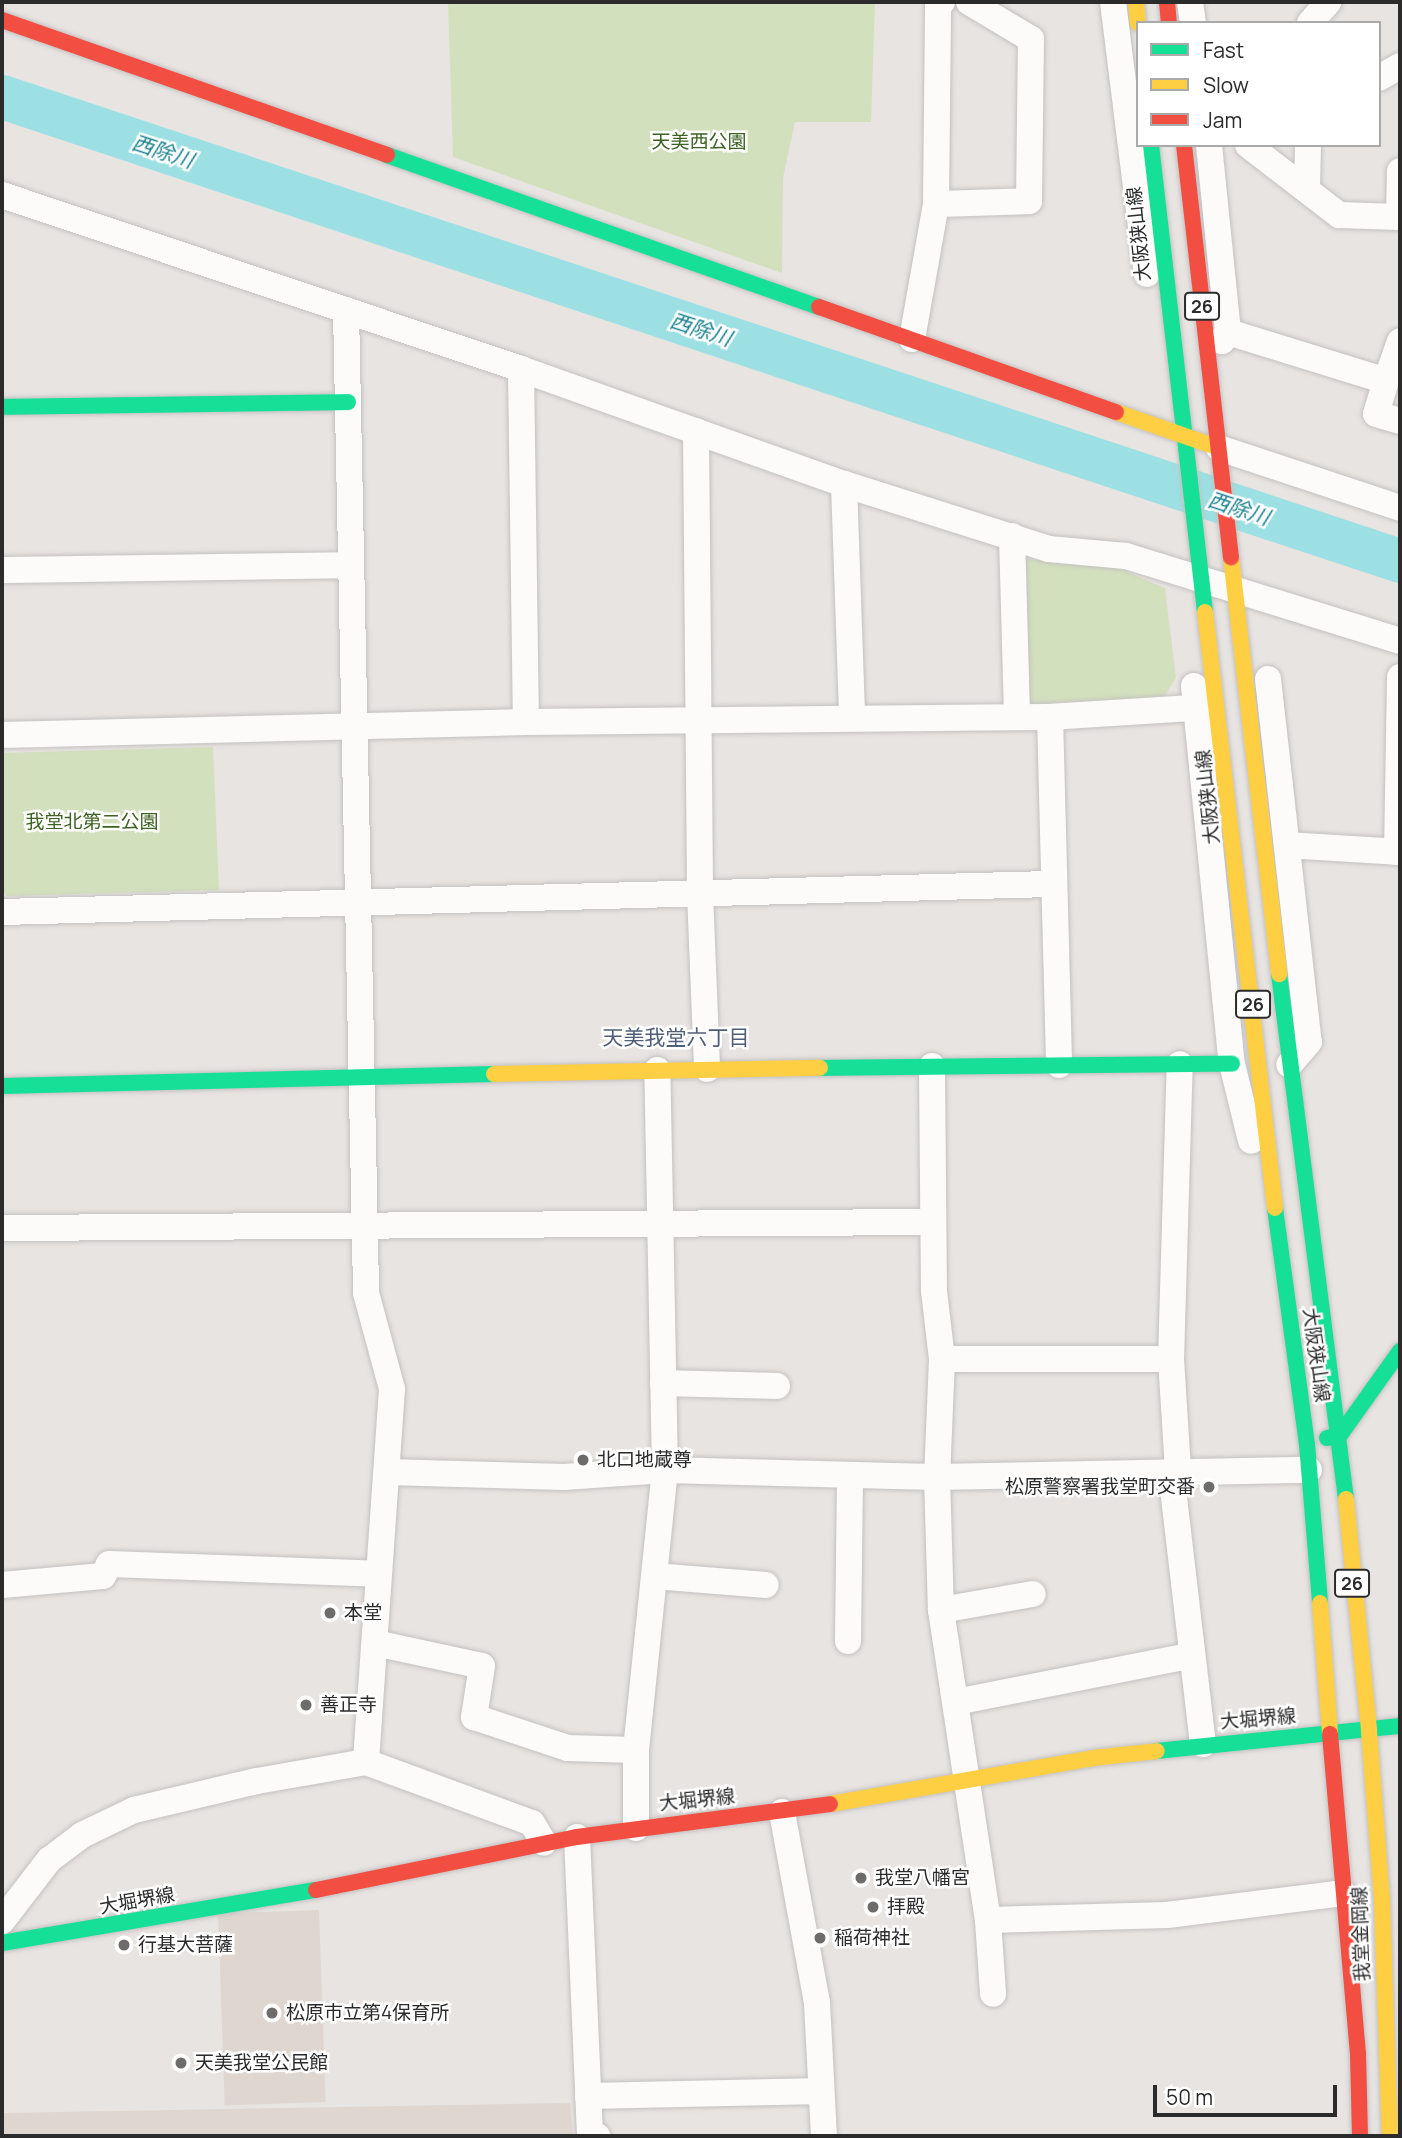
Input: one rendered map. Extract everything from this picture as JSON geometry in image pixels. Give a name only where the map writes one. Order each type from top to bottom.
[{"type":"main road","points":[[1136,2],[1138,21]]},
{"type":"main road","points":[[1167,2],[1169,21]]},
{"type":"main road","points":[[2,20],[1182,435],[1219,457]]},
{"type":"main road","name":"大阪狭山線","points":[[1151,147],[1182,435],[1202,570],[1269,1173],[1308,1457],[1330,1734]]},
{"type":"main road","name":"大阪狭山線","points":[[1184,147],[1289,1065],[1340,1435],[1369,1731]]},
{"type":"main road","points":[[2,407],[348,402]]},
{"type":"main road","points":[[2,1086],[707,1069],[1232,1064]]},
{"type":"main road","name":"大阪狭山線","points":[[1340,1435],[1400,1351]]},
{"type":"main road","points":[[1308,1457],[1340,1435]]},
{"type":"main road","name":"大堀堺線","points":[[2,1943],[15,1944],[447,1866],[577,1837],[782,1812],[968,1779],[1203,1744],[1369,1731],[1400,1726]]},
{"type":"main road","name":"我堂金岡線","points":[[1369,1731],[1391,1900],[1390,2136]]},
{"type":"main road","name":"我堂金岡線","points":[[1330,1734],[1360,2136]]},
{"type":"street","points":[[912,340],[936,204],[938,8],[942,2]]},
{"type":"street","points":[[936,204],[1029,201],[1031,39],[969,2]]},
{"type":"street","points":[[1112,2],[1156,345]]},
{"type":"street","points":[[1190,2],[1193,21]]},
{"type":"street","points":[[1312,21],[1328,2]]},
{"type":"street","points":[[1381,77],[1400,66]]},
{"type":"street","points":[[1209,147],[1225,337],[1386,381]]},
{"type":"street","points":[[1251,147],[1339,215],[1399,217],[1400,172]]},
{"type":"street","points":[[1307,188],[1308,147]]},
{"type":"street","points":[[2,195],[522,369],[844,484],[1049,550],[1125,556],[1202,570],[1400,641]]},
{"type":"street","points":[[346,310],[366,1293],[392,1389],[366,1762]]},
{"type":"street","points":[[1400,341],[1376,414],[1400,421]]},
{"type":"street","points":[[522,369],[527,722]]},
{"type":"street","points":[[696,431],[700,893],[707,1069]]},
{"type":"street","points":[[1219,457],[1400,508]]},
{"type":"street","points":[[844,484],[852,718]]},
{"type":"street","points":[[1012,536],[1017,715]]},
{"type":"street","points":[[2,570],[350,565]]},
{"type":"street","points":[[1287,845],[1399,852],[1400,677]]},
{"type":"street","points":[[1268,679],[1309,1042],[1289,1065]]},
{"type":"street","points":[[2,735],[527,722],[1017,715],[1050,717],[1194,697],[1232,1064],[1251,1140],[1269,1173]]},
{"type":"street","points":[[1050,717],[1052,884],[1059,1065]]},
{"type":"street","points":[[2,912],[1052,884]]},
{"type":"street","points":[[1180,1064],[1171,1359],[1175,1471],[1189,1656],[1203,1744]]},
{"type":"street","points":[[932,1066],[932,1222],[942,1359],[937,1477],[941,1610],[988,1920],[993,1994]]},
{"type":"street","points":[[636,1828],[636,1750],[666,1470],[657,1070]]},
{"type":"street","points":[[2,1228],[660,1226],[932,1222]]},
{"type":"street","points":[[942,1359],[1171,1359]]},
{"type":"street","points":[[663,1383],[777,1386]]},
{"type":"street","points":[[387,1472],[564,1477],[666,1470],[937,1477],[1175,1471],[1308,1457]]},
{"type":"street","points":[[848,1641],[850,1476]]},
{"type":"street","points":[[2,1585],[103,1576],[109,1564],[378,1574]]},
{"type":"street","points":[[655,1576],[766,1585]]},
{"type":"street","points":[[941,1610],[1033,1594]]},
{"type":"street","points":[[375,1643],[482,1666],[474,1717],[568,1748],[636,1750]]},
{"type":"street","points":[[956,1702],[1189,1656]]},
{"type":"street","points":[[2,1921],[49,1860],[82,1835],[134,1810],[257,1781],[366,1762],[532,1823],[544,1843]]},
{"type":"street","points":[[782,1812],[817,2003],[824,2136]]},
{"type":"street","points":[[577,1837],[590,2133],[597,2136]]},
{"type":"street","points":[[988,1920],[1156,1916],[1343,1893]]},
{"type":"street","points":[[588,2095],[821,2091]]},
{"type":"shaded area","name":"松原市立第4保育所","points":[[319,1910],[326,2102],[225,2105],[218,1914]]},
{"type":"shaded area","points":[[570,2103],[573,2136],[2,2136],[2,2113]]},
{"type":"green space","name":"天美西公園","points":[[448,2],[875,2],[871,122],[795,122],[783,178],[782,273],[453,157]]},
{"type":"green space","points":[[1026,559],[1108,564],[1165,588],[1176,678],[1164,697],[1032,704],[1024,695]]},
{"type":"green space","name":"我堂北第二公園","points":[[213,747],[219,890],[7,896],[2,890],[2,753]]},
{"type":"waterway","name":"西除川","points":[[2,97],[1400,561]]},
{"type":"traffic: fast","points":[[1151,147],[1205,612]]},
{"type":"traffic: fast","points":[[387,155],[819,307]]},
{"type":"traffic: fast","points":[[2,407],[348,402]]},
{"type":"traffic: fast","points":[[1279,974],[1346,1499]]},
{"type":"traffic: fast","points":[[820,1068],[1232,1064]]},
{"type":"traffic: fast","points":[[2,1086],[494,1074]]},
{"type":"traffic: fast","points":[[1275,1208],[1307,1444],[1320,1603]]},
{"type":"traffic: fast","points":[[1327,1438],[1340,1435],[1400,1351]]},
{"type":"traffic: fast","points":[[1157,1751],[1400,1726]]},
{"type":"traffic: fast","points":[[2,1943],[316,1890]]},
{"type":"traffic: slow","points":[[1136,2],[1138,21]]},
{"type":"traffic: slow","points":[[1116,412],[1211,445]]},
{"type":"traffic: slow","points":[[1231,557],[1279,974]]},
{"type":"traffic: slow","points":[[1205,612],[1275,1208]]},
{"type":"traffic: slow","points":[[494,1074],[820,1068]]},
{"type":"traffic: slow","points":[[1346,1499],[1369,1731]]},
{"type":"traffic: slow","points":[[1320,1603],[1330,1734]]},
{"type":"traffic: slow","points":[[1369,1731],[1382,1901],[1390,2136]]},
{"type":"traffic: slow","points":[[830,1804],[1093,1758],[1157,1751]]},
{"type":"traffic: jam","points":[[1167,2],[1169,21]]},
{"type":"traffic: jam","points":[[2,20],[387,155]]},
{"type":"traffic: jam","points":[[1184,147],[1231,557]]},
{"type":"traffic: jam","points":[[819,307],[1116,412]]},
{"type":"traffic: jam","points":[[1330,1734],[1358,2054],[1360,2136]]},
{"type":"traffic: jam","points":[[316,1890],[577,1837],[830,1804]]},
{"type":"place","name":"北口地蔵尊","points":[[583,1460]]},
{"type":"place","name":"松原警察署我堂町交番","points":[[1209,1487]]},
{"type":"place","name":"本堂","points":[[330,1613]]},
{"type":"place","name":"善正寺","points":[[306,1705]]},
{"type":"place","name":"我堂八幡宮","points":[[861,1878]]},
{"type":"place","name":"拝殿","points":[[873,1907]]},
{"type":"place","name":"稲荷神社","points":[[820,1938]]},
{"type":"place","name":"行基大菩薩","points":[[124,1945]]},
{"type":"place","name":"松原市立第4保育所","points":[[272,2013]]},
{"type":"place","name":"天美我堂公民館","points":[[181,2063]]},
{"type":"district","name":"天美我堂六丁目","points":[[676,1037]]}]
